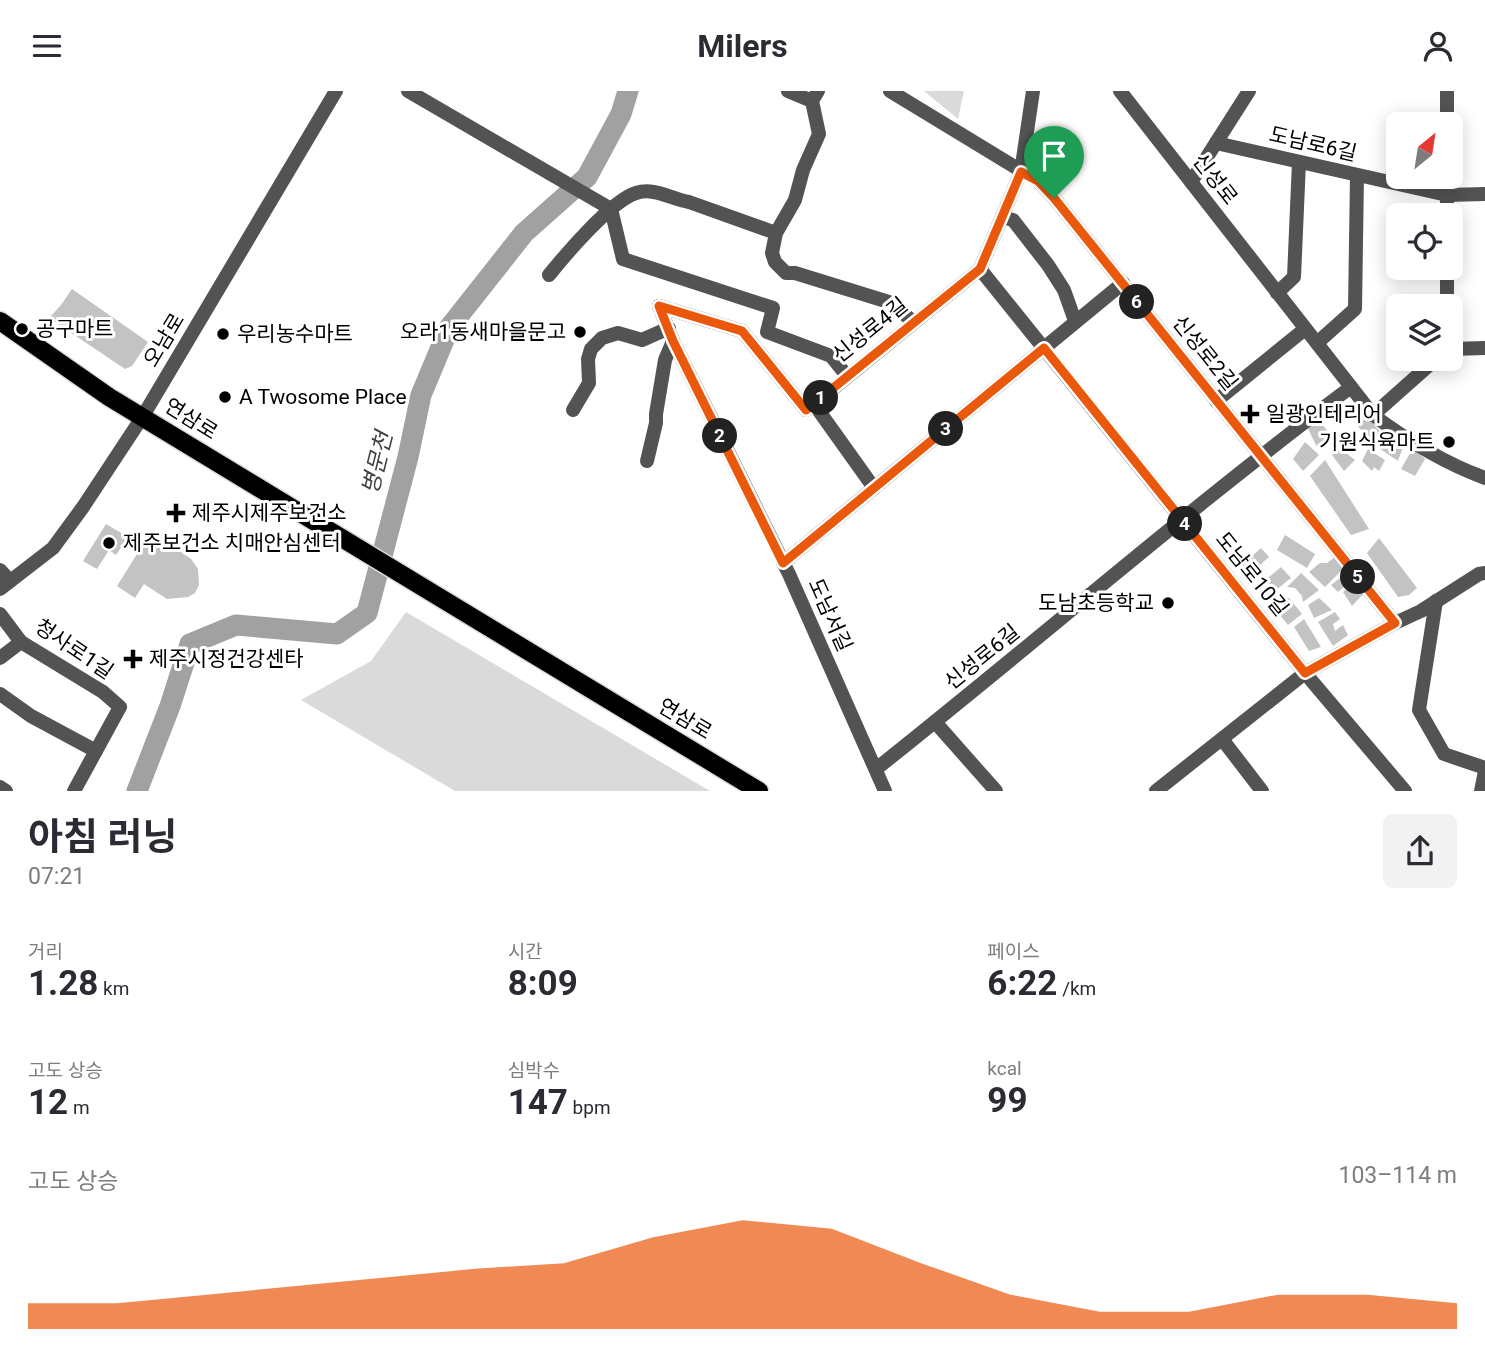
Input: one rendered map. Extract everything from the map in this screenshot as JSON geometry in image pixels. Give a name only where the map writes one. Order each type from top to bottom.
[{"type":"main road","name":"연삼로","points":[[0,321],[109,397],[759,791]]},
{"type":"street","name":"오남로","points":[[4,580],[53,548],[143,416],[336,91]]},
{"type":"street","points":[[408,91],[611,209],[623,259],[773,308],[767,332],[831,356],[847,376]]},
{"type":"street","points":[[788,91],[815,96],[819,134],[803,170],[795,200],[776,233],[772,253],[775,262],[786,273],[794,273],[892,303],[913,322]]},
{"type":"street","name":"신성로2길","points":[[890,91],[1038,181],[1395,623]]},
{"type":"street","name":"신성로4길","points":[[814,404],[980,269],[1021,172],[1033,91]]},
{"type":"street","name":"신성로","points":[[1119,91],[1373,415],[1414,445],[1485,478]]},
{"type":"street","points":[[1191,182],[1249,91]]},
{"type":"street","points":[[1446,91],[1447,112]]},
{"type":"street","name":"도남로6길","points":[[1216,143],[1447,195],[1485,194]]},
{"type":"street","points":[[1277,293],[1294,278],[1300,162]]},
{"type":"street","points":[[1317,343],[1354,309],[1357,176]]},
{"type":"street","points":[[1447,189],[1447,203]]},
{"type":"street","points":[[550,275],[611,209],[636,193],[659,192],[675,200],[689,202],[776,233]]},
{"type":"street","points":[[1002,217],[1013,220],[1048,265],[1064,290],[1076,321]]},
{"type":"street","name":"도남로10길","points":[[980,269],[1305,673],[1407,791]]},
{"type":"street","points":[[783,563],[1123,283]]},
{"type":"street","name":"도남서길","points":[[814,404],[806,410],[742,331],[659,306],[783,563],[886,791]]},
{"type":"street","points":[[1216,401],[1305,329]]},
{"type":"street","points":[[573,410],[589,383],[588,359],[591,349],[602,338],[618,333],[642,340],[671,334],[648,461]]},
{"type":"street","points":[[1463,349],[1485,348]]},
{"type":"street","points":[[1373,415],[1422,371]]},
{"type":"street","name":"신성로6길","points":[[876,769],[1261,455],[1351,387]]},
{"type":"street","points":[[814,404],[874,488]]},
{"type":"street","points":[[1156,791],[1305,673],[1421,611],[1479,574],[1485,573]]},
{"type":"street","points":[[1436,601],[1419,710],[1444,754],[1485,770],[1481,791]]},
{"type":"street","name":"청사로1길","points":[[0,614],[21,642],[103,692],[120,707],[74,791]]},
{"type":"street","points":[[0,658],[21,642]]},
{"type":"street","points":[[0,694],[31,716],[96,751]]},
{"type":"street","points":[[935,722],[996,791]]},
{"type":"street","points":[[1222,739],[1262,791]]},
{"type":"street","points":[[0,787],[6,791]]},
{"type":"shaded area","points":[[924,91],[964,91],[958,119]]},
{"type":"shaded area","points":[[406,612],[710,791],[455,791],[301,700],[371,661]]},
{"type":"building","points":[[72,289],[148,342],[132,366],[125,369],[49,318]]},
{"type":"building","points":[[1350,402],[1355,412],[1345,419],[1338,406]]},
{"type":"building","points":[[1363,414],[1380,431],[1370,440],[1356,424]]},
{"type":"building","points":[[1319,420],[1331,436],[1317,447],[1307,427]]},
{"type":"building","points":[[1385,434],[1403,447],[1398,461],[1379,448]]},
{"type":"building","points":[[1305,442],[1319,455],[1303,471],[1293,459]]},
{"type":"building","points":[[1413,448],[1425,459],[1415,476],[1401,469]]},
{"type":"building","points":[[1341,449],[1355,460],[1344,471],[1332,455]]},
{"type":"building","points":[[1368,449],[1385,460],[1379,471],[1374,467],[1372,471],[1362,461]]},
{"type":"building","points":[[1325,460],[1369,529],[1351,535],[1310,476]]},
{"type":"building","name":"제주보건소 치매안심센터","points":[[106,524],[128,537],[116,555],[109,550],[97,569],[83,561]]},
{"type":"building","points":[[152,530],[170,539],[165,547],[181,552],[191,559],[198,569],[199,585],[195,593],[188,597],[167,599],[144,584],[135,598],[117,586]]},
{"type":"building","points":[[1285,535],[1315,554],[1307,568],[1277,550]]},
{"type":"building","points":[[1379,538],[1417,588],[1409,595],[1398,597],[1367,553]]},
{"type":"building","points":[[1261,548],[1269,557],[1251,573],[1248,569],[1244,572],[1240,567]]},
{"type":"building","points":[[1335,557],[1345,567],[1325,587],[1309,572],[1320,563],[1327,563]]},
{"type":"building","points":[[1281,567],[1291,578],[1266,598],[1257,587]]},
{"type":"building","points":[[1350,570],[1355,577],[1338,592],[1331,585]]},
{"type":"building","points":[[1301,573],[1319,590],[1303,602],[1302,596],[1295,588],[1287,587]]},
{"type":"building","points":[[1357,580],[1366,591],[1352,606],[1343,592]]},
{"type":"building","points":[[1279,594],[1289,598],[1302,614],[1288,625],[1270,603]]},
{"type":"building","points":[[1319,598],[1332,610],[1314,618],[1308,605]]},
{"type":"building","points":[[1335,612],[1340,619],[1333,624],[1335,631],[1343,625],[1348,635],[1333,646],[1318,622]]},
{"type":"building","points":[[1304,619],[1321,647],[1309,651],[1294,627]]},
{"type":"waterway","name":"병문천","points":[[137,791],[170,706],[190,644],[236,625],[337,634],[367,613],[408,457],[421,395],[449,328],[524,233],[587,177],[621,114],[628,91]]},
{"type":"place","name":"공구마트","points":[[22,329]]},
{"type":"place","name":"오라1동새마을문고","points":[[580,332]]},
{"type":"place","name":"우리농수마트","points":[[223,334]]},
{"type":"place","name":"A Twosome Place","points":[[225,397]]},
{"type":"place","name":"일광인테리어","points":[[1250,414]]},
{"type":"place","name":"기원식육마트","points":[[1449,442]]},
{"type":"place","name":"제주시제주보건소","points":[[176,513]]},
{"type":"place","name":"제주보건소 치매안심센터","points":[[109,543]]},
{"type":"place","name":"도남초등학교","points":[[1168,603]]},
{"type":"place","name":"제주시정건강센타","points":[[133,659]]},
{"type":"route","points":[[1021,172],[1038,181],[1054,198],[1395,623],[1305,673],[1044,348],[783,563],[673,341],[659,306],[742,331],[806,410],[980,269],[1021,172]]}]
